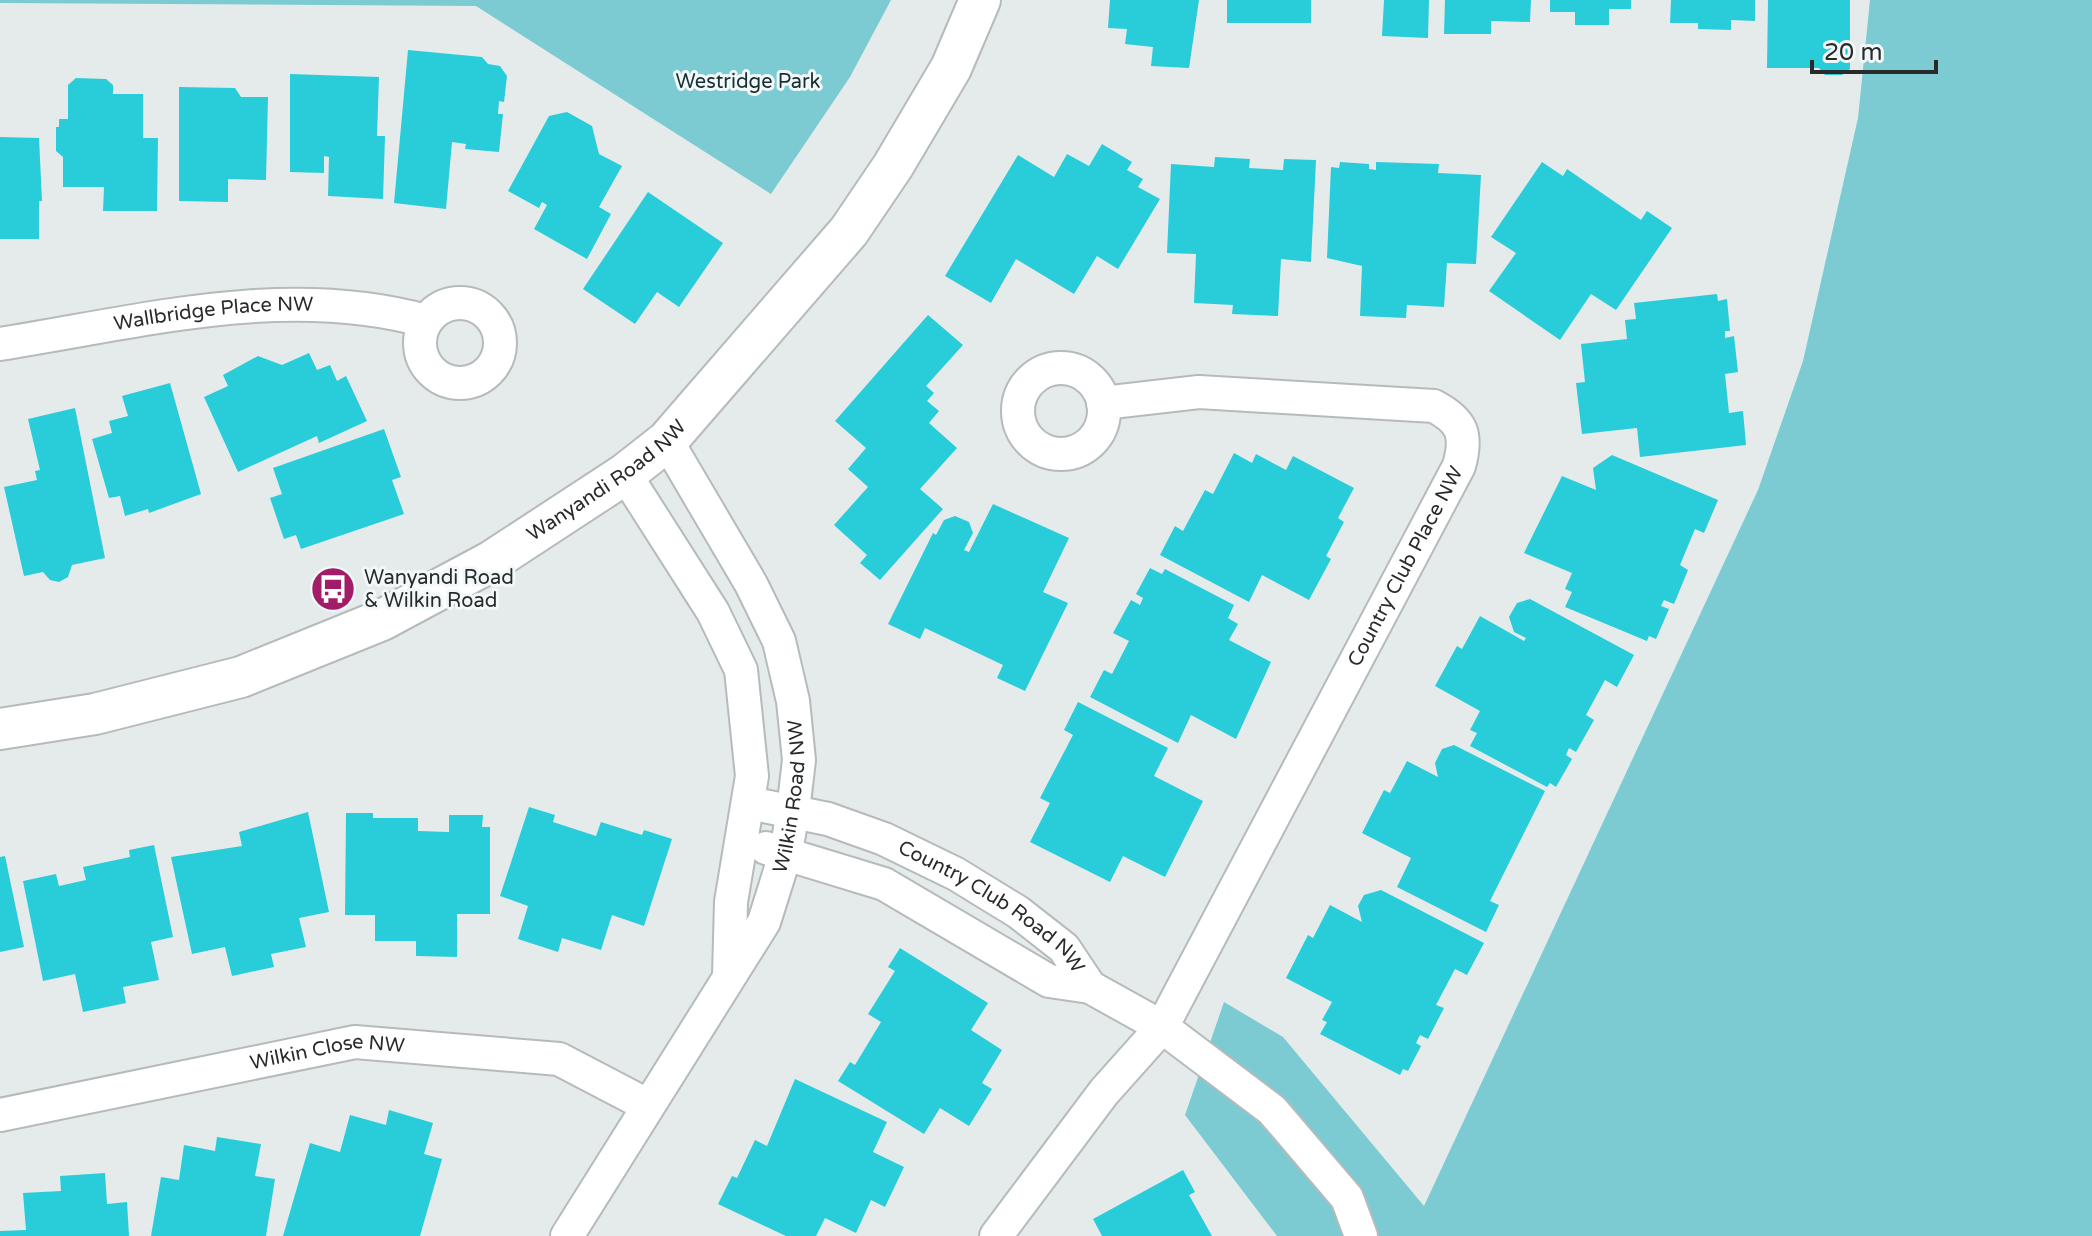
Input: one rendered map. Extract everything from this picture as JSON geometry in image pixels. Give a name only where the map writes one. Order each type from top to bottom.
[{"type":"street","name":"Wanyandi Road NW","points":[[0,729],[95,714],[241,677],[368,626],[492,561],[625,474],[667,441],[849,231],[893,166],[951,68],[980,0]]},
{"type":"street","name":"Wallbridge Place NW","points":[[0,344],[234,306],[348,304],[426,321]]},
{"type":"street","name":"Country Club Place NW","points":[[996,1236],[1104,1092],[1162,1027],[1459,466],[1464,448],[1454,416],[1434,406],[1199,392],[1103,403]]},
{"type":"street","name":"Wilkin Road NW","points":[[567,1236],[764,922],[786,852],[793,811],[799,760],[793,701],[779,641],[751,584],[667,441]]},
{"type":"street","name":"Wilkin Road NW","points":[[625,474],[713,612],[741,670],[752,776],[731,902],[729,976]]},
{"type":"street","name":"Country Club Road NW","points":[[749,803],[828,819],[884,839],[967,880],[1018,912],[1064,948],[1090,987],[1162,1027],[1272,1110],[1347,1198],[1361,1236]]},
{"type":"street","points":[[743,844],[786,852],[884,884],[1049,981],[1090,987]]},
{"type":"street","name":"Wilkin Close NW","points":[[0,1115],[355,1042],[559,1059],[647,1105]]},
{"type":"green space","name":"Westridge Park","points":[[0,0],[891,0],[850,77],[771,194],[476,6],[0,3]]},
{"type":"green space","points":[[1870,0],[2092,0],[2092,1236],[1277,1236],[1185,1115],[1224,1002],[1283,1037],[1424,1206],[1758,490],[1803,361],[1858,118]]},
{"type":"building","points":[[1110,0],[1199,0],[1189,68],[1151,66],[1153,47],[1125,44],[1127,29],[1108,28]]},
{"type":"building","points":[[1227,0],[1311,0],[1311,23],[1227,23]]},
{"type":"building","points":[[1384,0],[1429,0],[1428,38],[1382,36]]},
{"type":"building","points":[[1445,0],[1531,0],[1530,22],[1491,21],[1491,34],[1444,34]]},
{"type":"building","points":[[1550,0],[1631,0],[1631,9],[1609,9],[1609,25],[1575,25],[1575,12],[1550,12]]},
{"type":"building","points":[[1671,0],[1755,0],[1755,21],[1731,20],[1731,30],[1698,29],[1698,23],[1670,23]]},
{"type":"building","points":[[1768,0],[1850,0],[1850,69],[1842,75],[1825,75],[1819,68],[1767,68]]},
{"type":"building","points":[[408,50],[482,57],[488,64],[500,66],[507,76],[504,102],[499,101],[498,114],[503,114],[499,152],[465,149],[466,144],[452,142],[446,209],[394,203]]},
{"type":"building","points":[[290,74],[379,77],[377,136],[385,136],[383,199],[328,196],[329,157],[324,156],[324,173],[290,172]]},
{"type":"building","points":[[76,78],[106,79],[113,85],[113,94],[143,94],[143,138],[158,138],[157,211],[103,211],[104,187],[63,187],[63,157],[56,151],[56,127],[59,127],[59,119],[68,119],[68,85]]},
{"type":"building","points":[[179,87],[235,88],[241,97],[268,97],[266,180],[228,179],[228,202],[179,201]]},
{"type":"building","points":[[567,112],[592,126],[599,154],[622,166],[599,207],[611,214],[587,259],[534,229],[547,205],[542,202],[539,208],[508,191],[549,116]]},
{"type":"building","points":[[0,137],[39,138],[42,201],[39,201],[39,239],[0,239]]},
{"type":"building","points":[[1102,144],[1132,162],[1127,170],[1143,179],[1138,187],[1160,199],[1118,269],[1097,256],[1074,294],[1016,259],[991,303],[945,276],[1018,155],[1054,177],[1067,154],[1089,166]]},
{"type":"building","points":[[1215,157],[1250,159],[1249,168],[1283,170],[1284,159],[1316,160],[1311,262],[1281,259],[1278,316],[1232,314],[1233,305],[1194,303],[1196,254],[1167,253],[1171,164],[1214,167]]},
{"type":"building","points":[[1340,162],[1369,164],[1369,169],[1376,170],[1376,162],[1439,164],[1438,173],[1481,175],[1476,264],[1447,263],[1444,307],[1407,305],[1406,318],[1360,316],[1362,266],[1327,258],[1331,167],[1339,168]]},
{"type":"building","points":[[1542,162],[1563,176],[1567,169],[1641,220],[1647,211],[1672,228],[1616,310],[1591,294],[1560,340],[1489,291],[1516,253],[1491,237]]},
{"type":"building","points":[[648,192],[723,243],[679,307],[657,292],[635,324],[583,289]]},
{"type":"building","points":[[1717,294],[1718,301],[1727,299],[1730,331],[1725,331],[1725,338],[1734,336],[1738,372],[1725,374],[1729,413],[1743,411],[1746,445],[1640,457],[1637,428],[1582,434],[1576,383],[1585,382],[1581,344],[1627,339],[1625,320],[1636,319],[1634,303]]},
{"type":"building","points":[[928,315],[963,345],[926,386],[934,393],[927,401],[939,411],[929,423],[957,448],[920,489],[943,509],[880,580],[860,563],[867,555],[834,525],[868,487],[848,469],[866,448],[835,421]]},
{"type":"building","points":[[309,353],[317,370],[330,365],[337,381],[346,376],[367,421],[319,443],[317,436],[238,472],[204,397],[228,386],[223,375],[258,356],[282,365]]},
{"type":"building","points":[[170,383],[201,494],[149,513],[148,509],[125,516],[120,496],[109,498],[92,439],[112,433],[109,421],[128,416],[122,396]]},
{"type":"building","points":[[75,408],[105,558],[72,565],[68,577],[59,582],[50,580],[43,572],[24,576],[4,487],[37,480],[35,471],[40,470],[28,419]]},
{"type":"building","points":[[384,429],[401,477],[392,480],[404,514],[301,549],[296,535],[284,539],[270,498],[282,494],[273,468]]},
{"type":"building","points":[[1234,453],[1252,463],[1256,454],[1286,470],[1293,456],[1354,488],[1338,518],[1344,522],[1326,556],[1331,559],[1309,600],[1262,575],[1249,602],[1160,555],[1175,526],[1183,531],[1205,490],[1213,494]]},
{"type":"building","points":[[1612,455],[1718,500],[1704,533],[1695,529],[1680,565],[1688,570],[1674,604],[1664,600],[1661,606],[1669,609],[1656,639],[1649,636],[1647,641],[1565,607],[1572,592],[1565,589],[1572,573],[1524,553],[1562,476],[1596,490],[1593,468]]},
{"type":"building","points":[[993,504],[1069,538],[1043,592],[1068,603],[1025,691],[997,678],[1003,665],[925,628],[920,639],[888,624],[933,533],[936,535],[944,520],[955,516],[969,522],[973,533],[964,550],[969,552]]},
{"type":"building","points":[[1150,568],[1162,574],[1165,569],[1234,605],[1228,618],[1238,624],[1229,640],[1271,662],[1236,739],[1191,715],[1178,743],[1090,697],[1104,670],[1112,674],[1129,641],[1113,633],[1131,600],[1140,605],[1143,598],[1136,594]]},
{"type":"building","points":[[1530,599],[1634,655],[1617,687],[1605,680],[1586,715],[1594,720],[1576,752],[1569,748],[1566,755],[1572,759],[1556,787],[1550,783],[1547,787],[1470,746],[1477,733],[1470,730],[1480,711],[1435,686],[1457,646],[1462,649],[1480,616],[1524,641],[1526,638],[1514,632],[1509,617],[1517,603]]},
{"type":"building","points":[[1078,702],[1168,748],[1154,776],[1203,801],[1165,877],[1123,856],[1110,882],[1030,842],[1050,803],[1040,798],[1073,735],[1064,730]]},
{"type":"building","points":[[1454,745],[1545,791],[1490,901],[1499,905],[1486,932],[1397,887],[1411,858],[1362,833],[1384,790],[1390,793],[1407,761],[1438,777],[1435,763],[1442,749]]},
{"type":"building","points":[[529,807],[555,815],[553,822],[596,836],[601,822],[642,835],[644,830],[672,839],[644,926],[612,915],[601,950],[562,938],[558,952],[518,939],[528,906],[500,896]]},
{"type":"building","points":[[308,812],[329,912],[299,918],[306,947],[271,954],[274,967],[232,976],[225,947],[192,954],[171,857],[242,846],[239,832]]},
{"type":"building","points":[[346,813],[373,813],[373,818],[418,818],[418,831],[449,832],[449,815],[483,815],[482,827],[490,827],[490,914],[457,914],[457,957],[416,956],[416,941],[375,941],[375,915],[345,915]]},
{"type":"building","points":[[154,845],[173,937],[151,942],[159,980],[123,987],[126,1003],[83,1012],[75,974],[43,981],[23,881],[56,874],[59,886],[86,880],[83,867],[130,857],[129,850]]},
{"type":"building","points":[[5,856],[24,947],[0,952],[0,857]]},
{"type":"building","points":[[1381,890],[1484,943],[1467,975],[1455,969],[1436,1005],[1444,1008],[1428,1039],[1420,1035],[1416,1043],[1421,1046],[1408,1071],[1403,1069],[1400,1075],[1320,1034],[1327,1022],[1322,1020],[1332,1002],[1286,978],[1308,935],[1313,938],[1330,905],[1362,922],[1358,906],[1364,895]]},
{"type":"building","points":[[900,948],[988,1003],[971,1030],[1002,1050],[982,1083],[992,1089],[969,1126],[940,1108],[924,1134],[838,1081],[850,1062],[855,1065],[881,1022],[868,1014],[895,971],[888,967]]},
{"type":"building","points":[[795,1079],[887,1122],[873,1152],[904,1167],[885,1207],[871,1200],[856,1233],[825,1218],[816,1236],[786,1236],[718,1204],[732,1176],[737,1178],[755,1140],[767,1146]]},
{"type":"building","points":[[389,1110],[433,1123],[424,1154],[442,1159],[420,1236],[283,1236],[310,1143],[340,1152],[350,1115],[386,1125]]},
{"type":"building","points":[[217,1137],[261,1144],[255,1176],[275,1179],[266,1236],[151,1236],[161,1177],[179,1180],[184,1145],[215,1151]]},
{"type":"building","points":[[1183,1170],[1195,1192],[1189,1195],[1212,1236],[1102,1236],[1093,1219]]},
{"type":"building","points":[[105,1173],[107,1204],[127,1202],[129,1236],[0,1236],[0,1231],[26,1230],[23,1193],[61,1191],[60,1176]]},
{"type":"place","name":"Wanyandi Road & Wilkin Road","points":[[333,589]]}]
